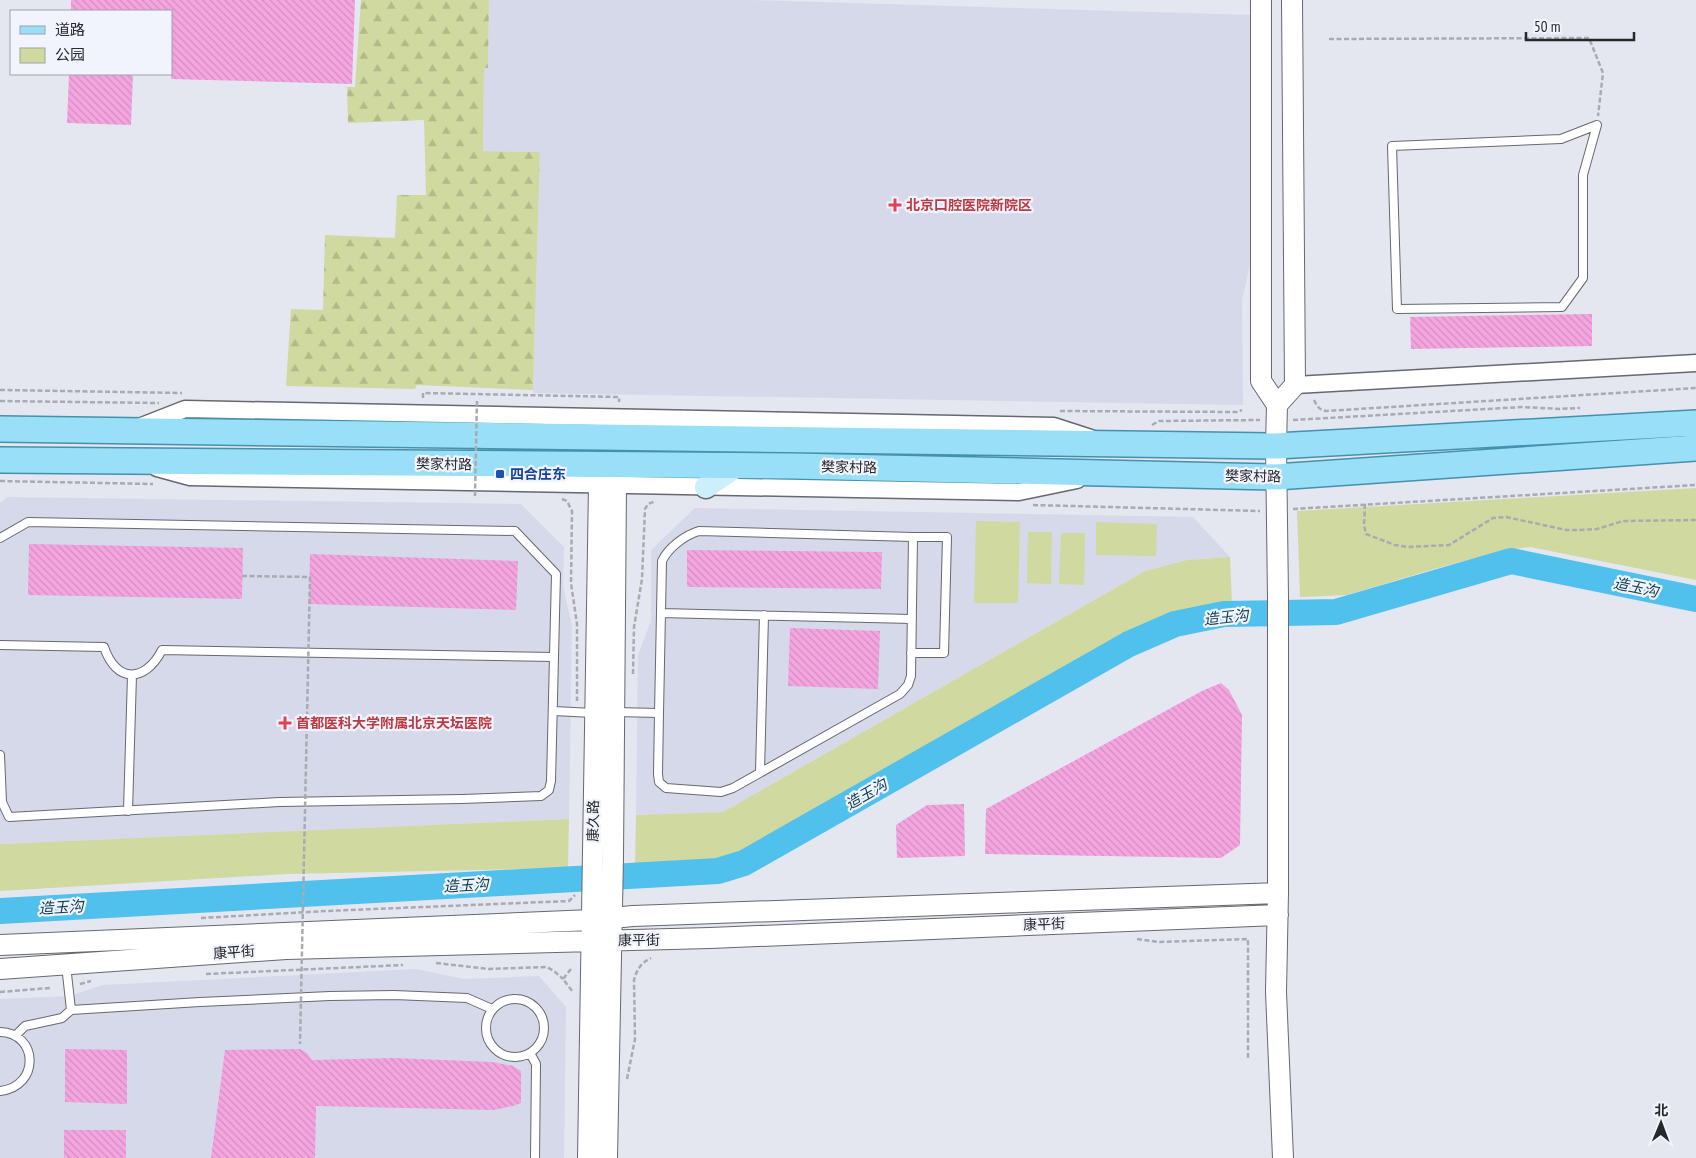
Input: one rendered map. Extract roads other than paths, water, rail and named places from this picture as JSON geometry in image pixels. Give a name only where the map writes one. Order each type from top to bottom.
[{"type":"main road","name":"樊家村路","points":[[0,429],[1276,446],[1696,423]]},
{"type":"main road","name":"樊家村路","points":[[0,460],[737,466],[1276,477],[1696,448]]},
{"type":"main road","points":[[706,487],[737,466]]},
{"type":"street","points":[[1261,0],[1261,381],[1277,412],[1278,914],[1276,992],[1283,1158]]},
{"type":"street","points":[[1292,0],[1303,384]]},
{"type":"street","points":[[1277,412],[1303,384],[1696,363]]},
{"type":"street","points":[[130,430],[185,409],[1054,426],[1113,445]]},
{"type":"street","points":[[131,461],[190,477],[1019,492],[1114,473]]},
{"type":"street","name":"康久路","points":[[608,485],[605,712],[613,857],[608,1158]]},
{"type":"street","name":"康久路","points":[[588,1158],[592,920],[584,892],[593,857],[605,712]]},
{"type":"street","name":"康平街","points":[[0,945],[592,920],[633,916],[1278,893]]},
{"type":"street","name":"康平街","points":[[0,969],[286,949],[710,938],[1278,914]]},
{"type":"lane","points":[[1597,125],[1583,175],[1582,278],[1562,307],[1397,309],[1392,146],[1561,139],[1597,125]]},
{"type":"lane","points":[[0,538],[28,522],[515,532],[556,574],[551,780],[549,790],[541,796],[279,802],[9,817],[2,802],[0,755]]},
{"type":"lane","points":[[911,653],[944,653],[947,537],[699,531],[692,533],[666,552],[662,561],[659,782],[666,788],[721,792],[733,788],[900,694],[908,685],[911,676],[911,653],[913,537]]},
{"type":"lane","points":[[661,613],[912,619]]},
{"type":"lane","points":[[760,772],[764,616]]},
{"type":"lane","points":[[0,646],[104,647],[108,659],[114,668],[132,675],[146,671],[152,666],[162,650],[554,657]]},
{"type":"lane","points":[[128,811],[132,675]]},
{"type":"lane","points":[[554,711],[659,713]]},
{"type":"lane","points":[[66,965],[71,1010]]},
{"type":"lane","points":[[15,1036],[25,1026],[62,1018],[71,1010],[209,1001],[385,995],[467,998],[492,1009]]},
{"type":"lane","points":[[510,999],[530,1002],[538,1009],[543,1018],[544,1033],[538,1047],[522,1057],[512,1058],[503,1056],[496,1051],[486,1035],[485,1026],[487,1017],[492,1009],[500,1002],[510,999]]},
{"type":"lane","points":[[0,1032],[15,1036],[23,1042],[28,1050],[30,1060],[29,1070],[25,1079],[17,1086],[0,1091]]},
{"type":"lane","points":[[530,1053],[536,1064],[535,1158]]},
{"type":"waterway","name":"造玉沟","points":[[0,911],[718,871],[744,863],[1129,644],[1175,624],[1224,614],[1336,612],[1511,561],[1696,599]]},
{"type":"place","name":"北京口腔医院新院区","points":[[895,205]]},
{"type":"place","name":"四合庄东","points":[[500,474]]},
{"type":"place","name":"首都医科大学附属北京天坛医院","points":[[285,723]]}]
